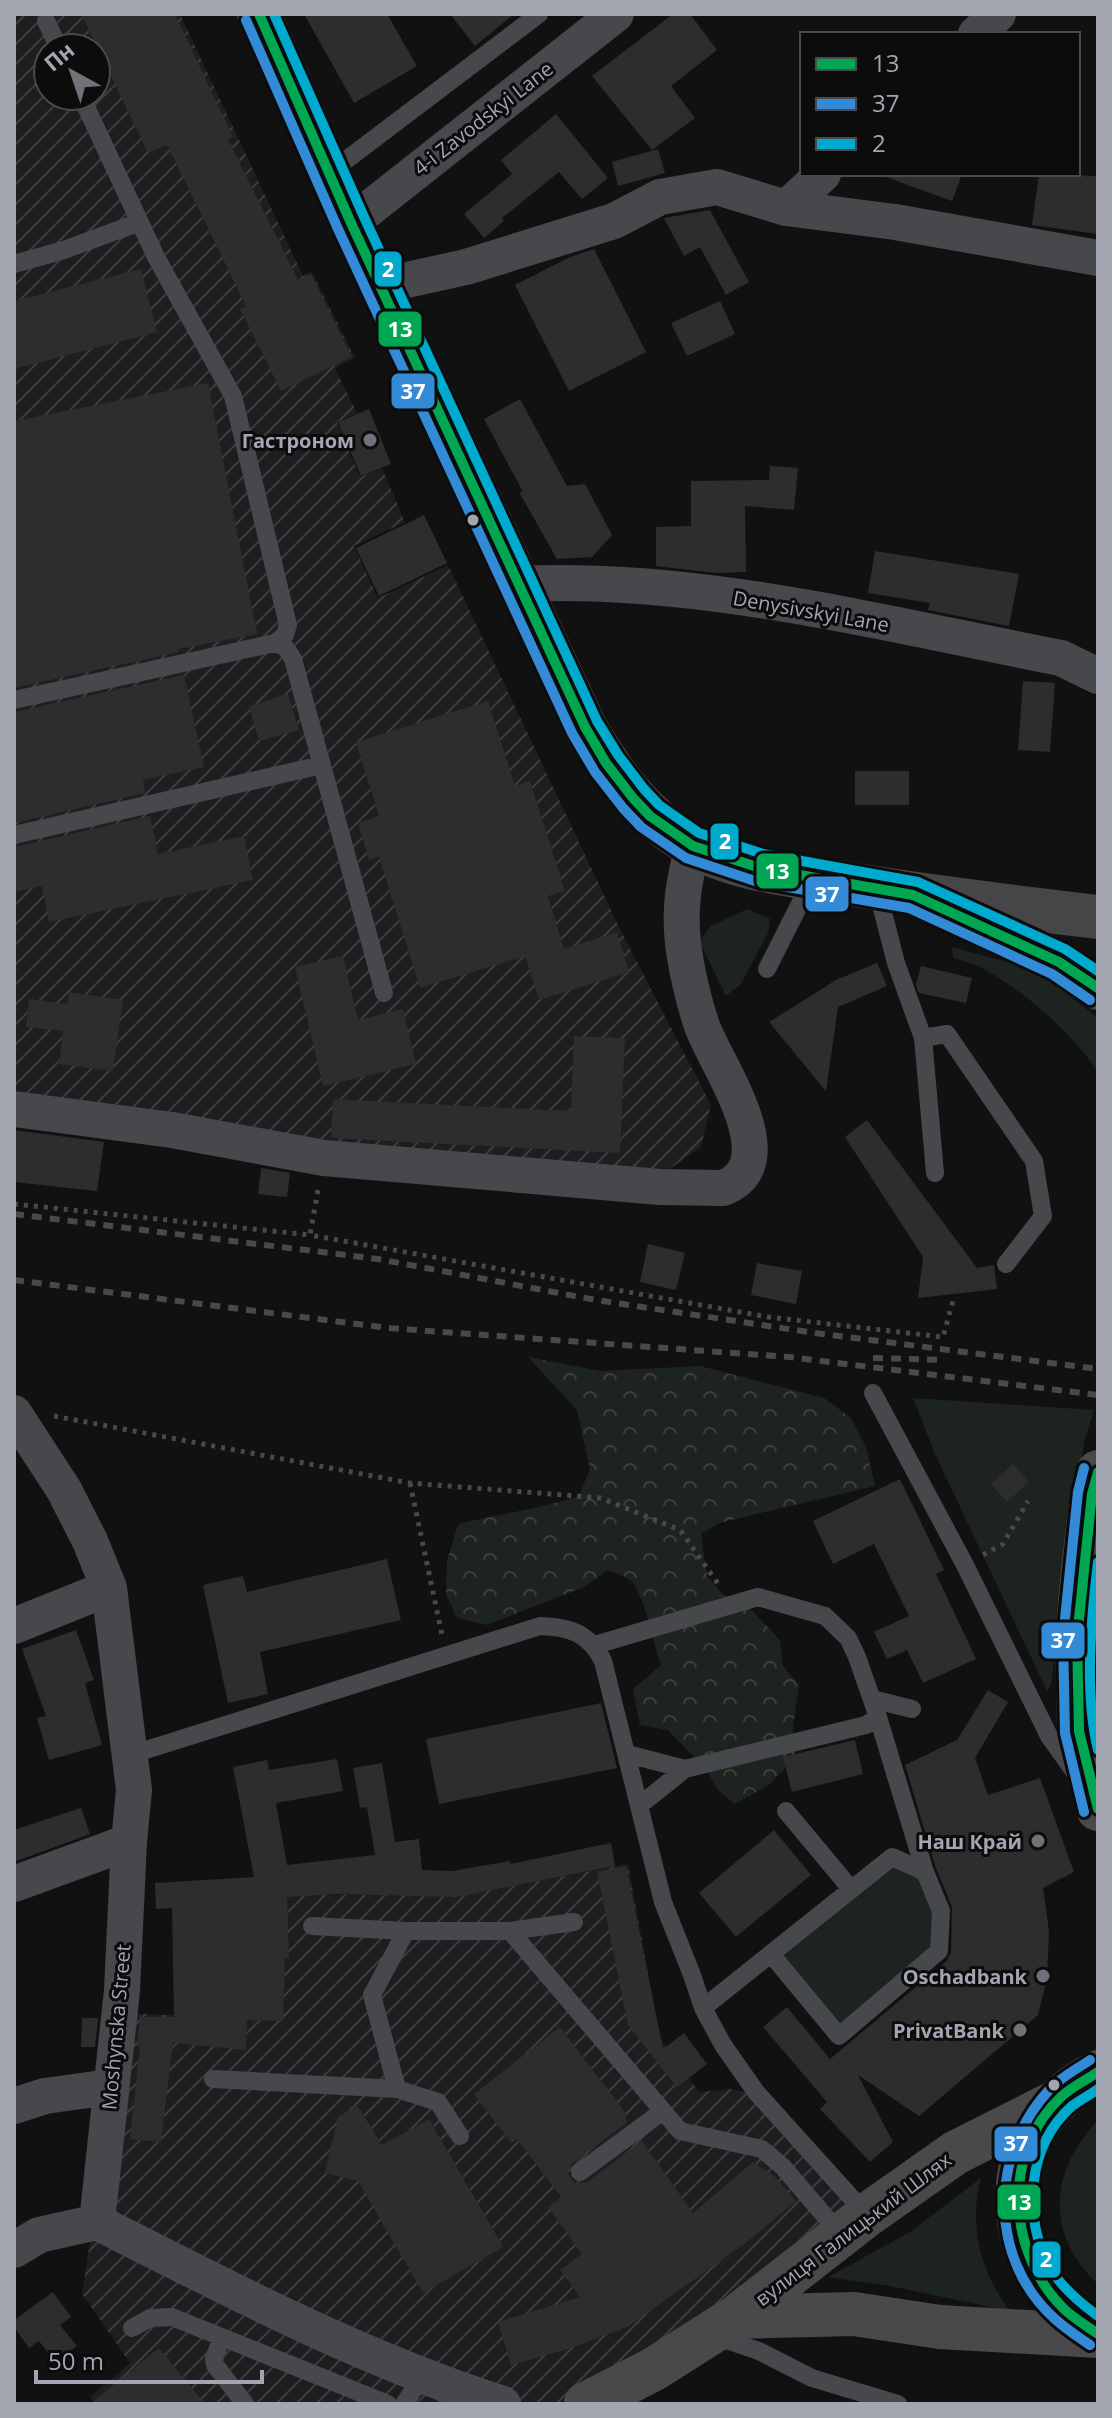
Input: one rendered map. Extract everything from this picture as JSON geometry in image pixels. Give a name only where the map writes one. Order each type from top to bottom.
[{"type":"highway","points":[[1097,1805],[1079,1731],[1077,1638],[1092,1494],[1098,1472]]},
{"type":"highway","points":[[1086,2077],[1042,2121],[1030,2143],[1017,2192],[1018,2217],[1022,2243],[1044,2288],[1080,2324],[1098,2335]]},
{"type":"highway","name":"вулиця Галицький Шлях","points":[[586,2404],[654,2369],[722,2325],[955,2153],[1086,2077]]},
{"type":"highway","name":"вулиця Галицький Шлях","points":[[722,2325],[854,2314],[940,2327],[1098,2335]]},
{"type":"main road","points":[[259,14],[351,223],[585,727],[606,763],[650,816],[693,846],[732,861],[895,892],[1098,917]]},
{"type":"main road","points":[[895,892],[1059,962],[1098,988]]},
{"type":"street","name":"4-i Zavodskyi Lane","points":[[351,223],[616,14]]},
{"type":"street","points":[[978,32],[998,14]]},
{"type":"street","points":[[786,208],[821,176]]},
{"type":"street","points":[[380,286],[466,267],[614,221],[660,197],[717,187],[786,208],[895,222],[1098,258]]},
{"type":"street","name":"Denysivskyi Lane","points":[[517,584],[625,585],[781,603],[1061,658],[1098,676]]},
{"type":"street","points":[[14,1109],[172,1130],[324,1158],[660,1187],[723,1188],[738,1179],[747,1166],[749,1154],[746,1124],[703,1027],[683,944],[681,893],[693,846]]},
{"type":"street","name":"Moshynska Street","points":[[29,1414],[109,1588],[134,1790],[122,1990],[97,2222]]},
{"type":"street","points":[[14,1626],[109,1588]]},
{"type":"street","points":[[14,1884],[129,1842]]},
{"type":"street","points":[[14,2106],[45,2096],[110,2087]]},
{"type":"street","points":[[14,2250],[39,2235],[97,2222],[293,2319],[413,2390],[503,2404]]},
{"type":"lane","points":[[329,173],[539,14]]},
{"type":"lane","points":[[46,21],[51,32]]},
{"type":"lane","points":[[14,700],[275,643],[285,635],[288,625],[233,396],[140,222],[88,112]]},
{"type":"lane","points":[[14,264],[64,250],[140,222]]},
{"type":"lane","points":[[275,643],[285,647],[293,659],[384,993]]},
{"type":"lane","points":[[14,835],[322,765]]},
{"type":"lane","points":[[767,969],[813,878]]},
{"type":"lane","points":[[895,892],[896,963],[923,1038],[935,1173]]},
{"type":"lane","points":[[923,1038],[947,1034],[1034,1161],[1043,1216],[1006,1264]]},
{"type":"lane","points":[[873,1393],[965,1565],[1049,1736],[1097,1805]]},
{"type":"lane","points":[[595,1645],[758,1597],[825,1616],[848,1638],[875,1708],[925,1872],[941,1911],[939,1951],[839,2036],[771,1954]]},
{"type":"lane","points":[[130,1755],[540,1626],[566,1627],[595,1645],[603,1661],[663,1902],[703,2008],[723,2045],[855,2225]]},
{"type":"lane","points":[[875,1708],[912,1709]]},
{"type":"lane","points":[[640,1805],[685,1769],[866,1725],[875,1708]]},
{"type":"lane","points":[[627,1754],[685,1769]]},
{"type":"lane","points":[[786,1811],[851,1889]]},
{"type":"lane","points":[[703,2008],[892,1857],[925,1872]]},
{"type":"lane","points":[[312,1926],[406,1931],[510,1931],[574,1922]]},
{"type":"lane","points":[[397,2089],[372,1995],[406,1931]]},
{"type":"lane","points":[[510,1931],[680,2131],[762,2149],[855,2225]]},
{"type":"lane","points":[[213,2079],[397,2089],[438,2102],[460,2136]]},
{"type":"lane","points":[[580,2172],[663,2111]]},
{"type":"lane","points":[[132,2328],[150,2318],[163,2316],[388,2404]]},
{"type":"lane","points":[[722,2325],[759,2351],[812,2378],[898,2404]]},
{"type":"lane","points":[[222,2337],[214,2359],[215,2365],[245,2404]]},
{"type":"path","points":[[310,1235],[324,1158]]},
{"type":"path","points":[[14,1204],[310,1235],[768,1317],[943,1337],[954,1297]]},
{"type":"path","points":[[29,1414],[410,1483],[601,1498],[680,1530],[721,1588],[748,1600]]},
{"type":"path","points":[[410,1483],[446,1655]]},
{"type":"path","points":[[965,1565],[1003,1544],[1028,1501]]},
{"type":"shaded area","points":[[14,14],[180,14],[303,276],[312,272],[355,358],[335,368],[357,413],[337,422],[360,477],[382,468],[405,522],[354,546],[378,598],[448,565],[621,931],[711,1105],[701,1147],[658,1177],[325,1152],[14,1100]]},
{"type":"shaded area","points":[[628,1864],[660,2038],[699,2092],[731,2089],[755,2094],[867,2219],[590,2404],[96,2404],[90,2397],[130,2363],[82,2294],[117,2013],[246,2018],[245,1893],[457,1896]]},
{"type":"green space","points":[[747,909],[770,919],[768,933],[741,984],[726,996],[699,941],[711,926]]},
{"type":"green space","points":[[952,947],[1018,965],[1059,988],[1098,1018],[1098,1073],[1076,1043],[1046,1014],[998,977],[953,957]]},
{"type":"green space","points":[[528,1357],[601,1371],[700,1366],[824,1398],[851,1418],[866,1447],[875,1486],[719,1523],[701,1534],[707,1576],[723,1595],[743,1601],[780,1640],[783,1666],[799,1685],[793,1727],[795,1758],[770,1784],[735,1804],[718,1790],[705,1768],[668,1730],[640,1725],[633,1689],[661,1665],[640,1596],[629,1579],[608,1570],[582,1588],[487,1625],[457,1618],[446,1594],[447,1561],[458,1524],[579,1496],[590,1469],[577,1410]]},
{"type":"green space","points":[[913,1398],[1094,1410],[1084,1442],[1051,1685],[1047,1691],[935,1454]]},
{"type":"green space","points":[[893,1864],[919,1877],[934,1913],[933,1948],[839,2028],[780,1955]]},
{"type":"green space","points":[[1098,2120],[1098,2284],[1068,2244],[1060,2202],[1070,2160]]},
{"type":"green space","points":[[981,2178],[976,2213],[980,2248],[991,2281],[1010,2311],[890,2286],[828,2277],[910,2232]]},
{"type":"building","points":[[81,14],[175,14],[233,137],[228,139],[298,280],[311,274],[352,357],[281,391],[240,309],[246,306],[167,145],[148,153],[112,78],[112,32],[90,32]]},
{"type":"building","points":[[304,14],[387,14],[417,66],[354,103]]},
{"type":"building","points":[[450,14],[514,14],[475,46]]},
{"type":"building","points":[[673,14],[690,14],[717,50],[671,86],[695,118],[652,150],[592,76]]},
{"type":"building","points":[[556,114],[608,178],[582,199],[559,172],[502,218],[504,221],[484,238],[464,214],[512,174],[501,160]]},
{"type":"building","points":[[658,149],[665,173],[618,186],[612,162]]},
{"type":"building","points":[[886,176],[961,176],[952,201]]},
{"type":"building","points":[[1039,176],[1098,176],[1098,234],[1032,225]]},
{"type":"building","points":[[710,210],[749,282],[726,295],[700,247],[684,256],[664,218]]},
{"type":"building","points":[[594,249],[646,352],[569,391],[515,285],[570,257]]},
{"type":"building","points":[[141,269],[157,332],[14,369],[14,301]]},
{"type":"building","points":[[720,301],[735,334],[687,356],[671,323]]},
{"type":"building","points":[[208,383],[257,634],[14,688],[14,421]]},
{"type":"building","points":[[520,399],[567,486],[585,484],[612,535],[592,557],[557,559],[519,492],[523,492],[484,419]]},
{"type":"building","points":[[369,409],[391,464],[361,476],[338,422]]},
{"type":"building","points":[[770,466],[798,468],[794,510],[745,506],[746,572],[716,573],[656,566],[656,527],[691,526],[691,481],[769,480]]},
{"type":"building","points":[[424,515],[447,563],[379,596],[356,548]]},
{"type":"building","points":[[875,551],[1019,574],[1009,626],[928,610],[930,603],[868,593]]},
{"type":"building","points":[[184,675],[204,767],[143,780],[145,793],[14,823],[14,712]]},
{"type":"building","points":[[1023,681],[1055,683],[1050,752],[1018,750]]},
{"type":"building","points":[[288,694],[299,730],[259,741],[249,706]]},
{"type":"building","points":[[488,701],[515,786],[530,781],[565,891],[548,896],[564,949],[617,932],[629,972],[539,1000],[525,956],[420,988],[379,857],[369,860],[358,823],[379,816],[356,742]]},
{"type":"building","points":[[855,771],[909,771],[909,805],[855,805]]},
{"type":"building","points":[[150,816],[158,854],[244,836],[253,880],[49,922],[42,886],[14,892],[14,847]]},
{"type":"building","points":[[343,956],[358,1020],[403,1009],[416,1064],[323,1086],[295,967]]},
{"type":"building","points":[[877,963],[887,986],[838,1007],[826,1091],[769,1022],[836,980]]},
{"type":"building","points":[[921,966],[972,978],[966,1003],[919,993],[916,985]]},
{"type":"building","points":[[69,992],[123,1000],[113,1071],[59,1064],[63,1031],[26,1027],[29,999],[67,1004]]},
{"type":"building","points":[[574,1036],[625,1038],[620,1153],[331,1138],[333,1099],[571,1111]]},
{"type":"building","points":[[867,1120],[977,1268],[994,1265],[997,1289],[918,1298],[923,1257],[845,1137]]},
{"type":"building","points":[[14,1130],[104,1142],[97,1191],[14,1182]]},
{"type":"building","points":[[261,1168],[290,1173],[287,1197],[258,1194]]},
{"type":"building","points":[[648,1244],[685,1253],[676,1290],[640,1282]]},
{"type":"building","points":[[757,1263],[802,1271],[796,1304],[751,1295]]},
{"type":"building","points":[[1013,1464],[1029,1482],[1007,1502],[991,1484]]},
{"type":"building","points":[[900,1479],[944,1570],[936,1574],[976,1659],[923,1683],[907,1650],[887,1659],[874,1632],[909,1616],[874,1544],[833,1564],[813,1521]]},
{"type":"building","points":[[387,1559],[401,1620],[260,1652],[268,1694],[228,1703],[203,1585],[243,1576],[247,1592]]},
{"type":"building","points":[[76,1630],[94,1680],[85,1683],[102,1745],[49,1760],[37,1718],[46,1716],[22,1649]]},
{"type":"building","points":[[988,1690],[1008,1702],[975,1758],[988,1795],[1040,1778],[1074,1872],[1043,1888],[1049,1931],[1047,1978],[1038,2015],[919,2116],[858,2075],[893,2142],[870,2162],[820,2109],[827,2102],[763,2027],[787,2007],[830,2059],[947,1961],[951,1952],[952,1907],[936,1868],[905,1765],[957,1740]]},
{"type":"building","points":[[601,1703],[617,1768],[439,1804],[426,1739]]},
{"type":"building","points":[[855,1740],[863,1774],[792,1792],[783,1757]]},
{"type":"building","points":[[337,1759],[343,1791],[276,1803],[287,1865],[375,1855],[367,1807],[360,1808],[353,1768],[382,1763],[395,1842],[419,1839],[422,1870],[452,1871],[510,1861],[510,1864],[611,1843],[615,1866],[456,1897],[336,1894],[287,1897],[289,1958],[285,1958],[283,2021],[247,2020],[246,2050],[173,2043],[161,2142],[130,2139],[140,2047],[137,2047],[140,2017],[174,2017],[172,1908],[156,1909],[155,1883],[254,1877],[233,1767],[267,1760],[269,1770]]},
{"type":"building","points":[[81,1808],[90,1834],[14,1862],[14,1830]]},
{"type":"building","points":[[774,1830],[811,1875],[736,1937],[699,1893]]},
{"type":"building","points":[[626,1866],[663,2049],[684,2033],[707,2064],[677,2087],[628,2025],[597,1872]]},
{"type":"building","points":[[82,2018],[98,2018],[95,2047],[81,2047]]},
{"type":"building","points":[[560,2027],[628,2116],[625,2118],[628,2122],[572,2163],[568,2173],[574,2183],[587,2182],[642,2141],[693,2213],[753,2162],[774,2176],[796,2201],[747,2242],[629,2326],[575,2347],[511,2365],[498,2322],[580,2297],[560,2270],[582,2254],[548,2207],[561,2197],[517,2139],[511,2143],[474,2094]]},
{"type":"building","points":[[357,2105],[382,2145],[429,2119],[503,2247],[423,2293],[358,2181],[325,2173],[338,2117]]},
{"type":"building","points":[[53,2292],[71,2317],[60,2325],[77,2346],[55,2362],[39,2341],[29,2348],[14,2327],[14,2320]]},
{"type":"building","points":[[159,2348],[205,2404],[90,2404]]},
{"type":"railway","points":[[14,1214],[378,1259],[596,1300],[815,1333],[1098,1369]]},
{"type":"railway","points":[[14,1280],[388,1328],[789,1357],[1098,1395]]},
{"type":"railway","points":[[873,1358],[945,1360]]},
{"type":"transit line","name":"13","points":[[259,14],[351,223],[585,727],[606,763],[633,798],[650,816],[693,846],[760,868],[913,895],[1059,962],[1098,988]]},
{"type":"transit line","name":"2","points":[[274,14],[364,217],[597,721],[644,789],[659,805],[699,833],[763,854],[918,882],[1065,949],[1098,971]]},
{"type":"transit line","name":"37","points":[[246,20],[338,229],[572,733],[595,772],[623,808],[641,827],[686,858],[758,882],[909,908],[1052,974],[1090,1000]]},
{"type":"transit line","name":"37","points":[[1084,1468],[1078,1492],[1063,1638],[1065,1733],[1084,1812]]},
{"type":"transit line","name":"13","points":[[1098,1472],[1092,1494],[1077,1638],[1079,1731],[1098,1809]]},
{"type":"transit line","name":"2","points":[[1098,1562],[1090,1681],[1098,1750]]},
{"type":"transit line","name":"37","points":[[1090,2060],[1054,2085],[1030,2115],[1016,2143],[1007,2174],[1004,2205],[1008,2236],[1017,2266],[1033,2294],[1055,2319],[1090,2345]]},
{"type":"transit line","name":"13","points":[[1098,2072],[1062,2096],[1042,2119],[1029,2145],[1021,2173],[1019,2202],[1022,2231],[1044,2285],[1067,2312],[1098,2334]]},
{"type":"transit line","name":"2","points":[[1098,2089],[1072,2106],[1057,2122],[1046,2141],[1038,2161],[1033,2205],[1035,2227],[1050,2268],[1072,2295],[1098,2316]]},
{"type":"place","name":"Гастроном","points":[[370,440]]},
{"type":"place","name":"Наш Край","points":[[1038,1841]]},
{"type":"place","name":"Oschadbank","points":[[1043,1976]]},
{"type":"place","name":"PrivatBank","points":[[1020,2030]]}]
